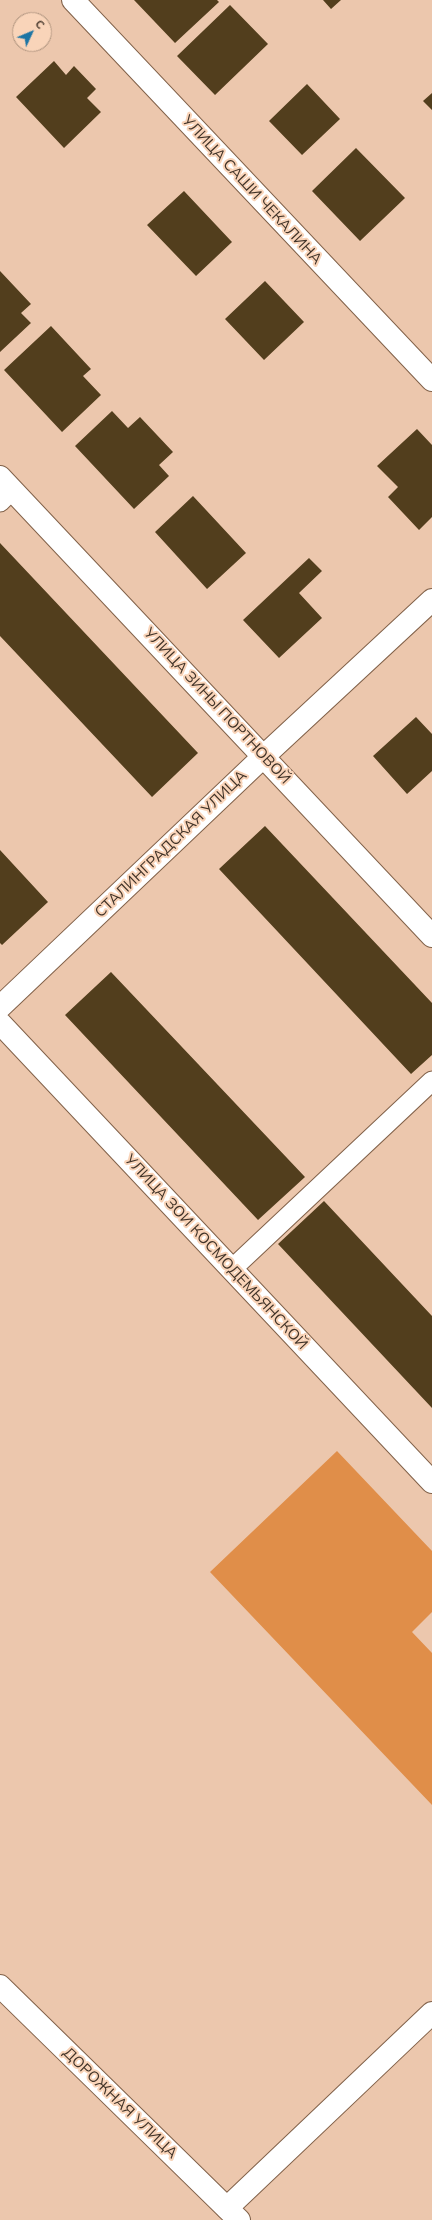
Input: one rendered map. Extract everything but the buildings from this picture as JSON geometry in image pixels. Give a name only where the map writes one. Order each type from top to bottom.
[{"type":"street","name":"УЛИЦА САШИ ЧЕКАЛИНА","points":[[72,0],[432,380]]},
{"type":"street","name":"УЛИЦА ЗИНЫ ПОРТНОВОЙ","points":[[4,490],[264,756],[432,936]]},
{"type":"street","name":"СТАЛИНГРАДСКАЯ УЛИЦА","points":[[0,1007],[264,756],[432,600]]},
{"type":"street","name":"УЛИЦА ЗОИ КОСМОДЕМЬЯНСКОЙ","points":[[0,1023],[432,1482]]},
{"type":"street","name":"ДОРОЖНАЯ УЛИЦА","points":[[0,1986],[233,2214]]},
{"type":"street","points":[[233,2214],[432,2013]]},
{"type":"lane","points":[[232,1269],[432,1081]]},
{"type":"shaded area","points":[[337,1451],[432,1551],[432,1612],[412,1632],[432,1653],[432,1805],[210,1572]]}]
